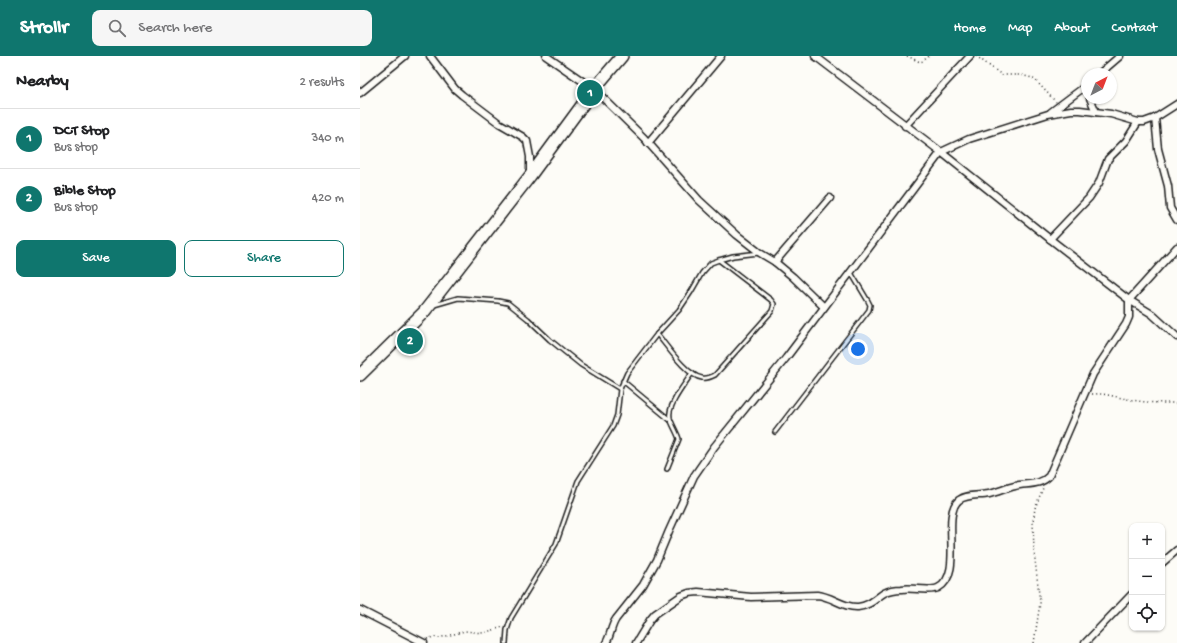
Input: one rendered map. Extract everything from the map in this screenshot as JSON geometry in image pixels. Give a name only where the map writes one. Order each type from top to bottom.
[{"type":"highway","points":[[360,375],[428,306],[530,176],[594,89],[622,56]]},
{"type":"street","points":[[360,93],[404,56]]},
{"type":"street","points":[[430,56],[455,89],[499,123],[523,137],[527,141],[530,157],[530,176]]},
{"type":"street","points":[[546,56],[594,89],[648,142],[699,200],[732,231],[793,277],[824,307]]},
{"type":"street","points":[[648,142],[721,56]]},
{"type":"street","points":[[815,56],[941,152],[1129,300],[1152,314],[1177,337]]},
{"type":"street","points":[[905,126],[970,56]]},
{"type":"street","points":[[1106,68],[1120,56]]},
{"type":"street","points":[[1048,114],[1081,91]]},
{"type":"street","points":[[1093,104],[1096,112]]},
{"type":"street","points":[[606,643],[611,635],[612,624],[643,585],[657,560],[694,476],[714,447],[786,358],[941,152],[969,140],[1048,114],[1076,109],[1111,114],[1138,122],[1155,118],[1177,104]]},
{"type":"street","points":[[1155,118],[1158,148],[1168,186],[1170,208],[1177,220]]},
{"type":"street","points":[[1050,239],[1089,198],[1098,183],[1108,160],[1126,141],[1138,122]]},
{"type":"street","points":[[775,262],[830,198]]},
{"type":"street","points":[[636,643],[655,614],[681,596],[689,593],[698,592],[751,597],[818,594],[824,595],[848,606],[859,607],[870,604],[889,591],[906,588],[932,590],[938,588],[949,575],[951,564],[952,516],[959,500],[998,492],[1013,486],[1035,483],[1046,479],[1051,472],[1093,374],[1126,324],[1129,317],[1129,300],[1177,247]]},
{"type":"street","points":[[1165,560],[1177,550]]},
{"type":"street","points":[[1085,643],[1131,595]]},
{"type":"street","points":[[360,610],[411,640],[424,643]]},
{"type":"lane","points":[[506,643],[507,630],[511,618],[556,544],[578,481],[613,426],[617,415],[620,389],[623,381],[657,334],[679,310],[706,268],[711,263],[719,260],[760,253]]},
{"type":"lane","points":[[657,334],[692,374],[706,379],[715,375],[772,311],[774,304],[763,293],[719,260]]},
{"type":"lane","points":[[775,432],[869,310],[870,305],[868,300],[850,271]]},
{"type":"lane","points":[[428,306],[458,298],[508,303],[581,365],[620,389]]},
{"type":"lane","points":[[670,420],[672,407],[692,374]]},
{"type":"lane","points":[[623,381],[670,420],[679,439],[667,469]]},
{"type":"path","points":[[907,56],[920,62],[928,56]]},
{"type":"path","points":[[976,56],[1002,75],[1021,75],[1032,78],[1053,100],[1061,105]]},
{"type":"path","points":[[1084,394],[1110,394],[1142,402],[1177,403]]},
{"type":"path","points":[[1034,643],[1040,603],[1034,551],[1033,522],[1035,508],[1046,479]]},
{"type":"path","points":[[424,643],[428,638],[439,638],[465,631],[483,632],[499,629],[509,624]]},
{"type":"place","name":"DCT Stop","points":[[590,93]]},
{"type":"place","name":"Bible Stop","points":[[410,341]]}]
